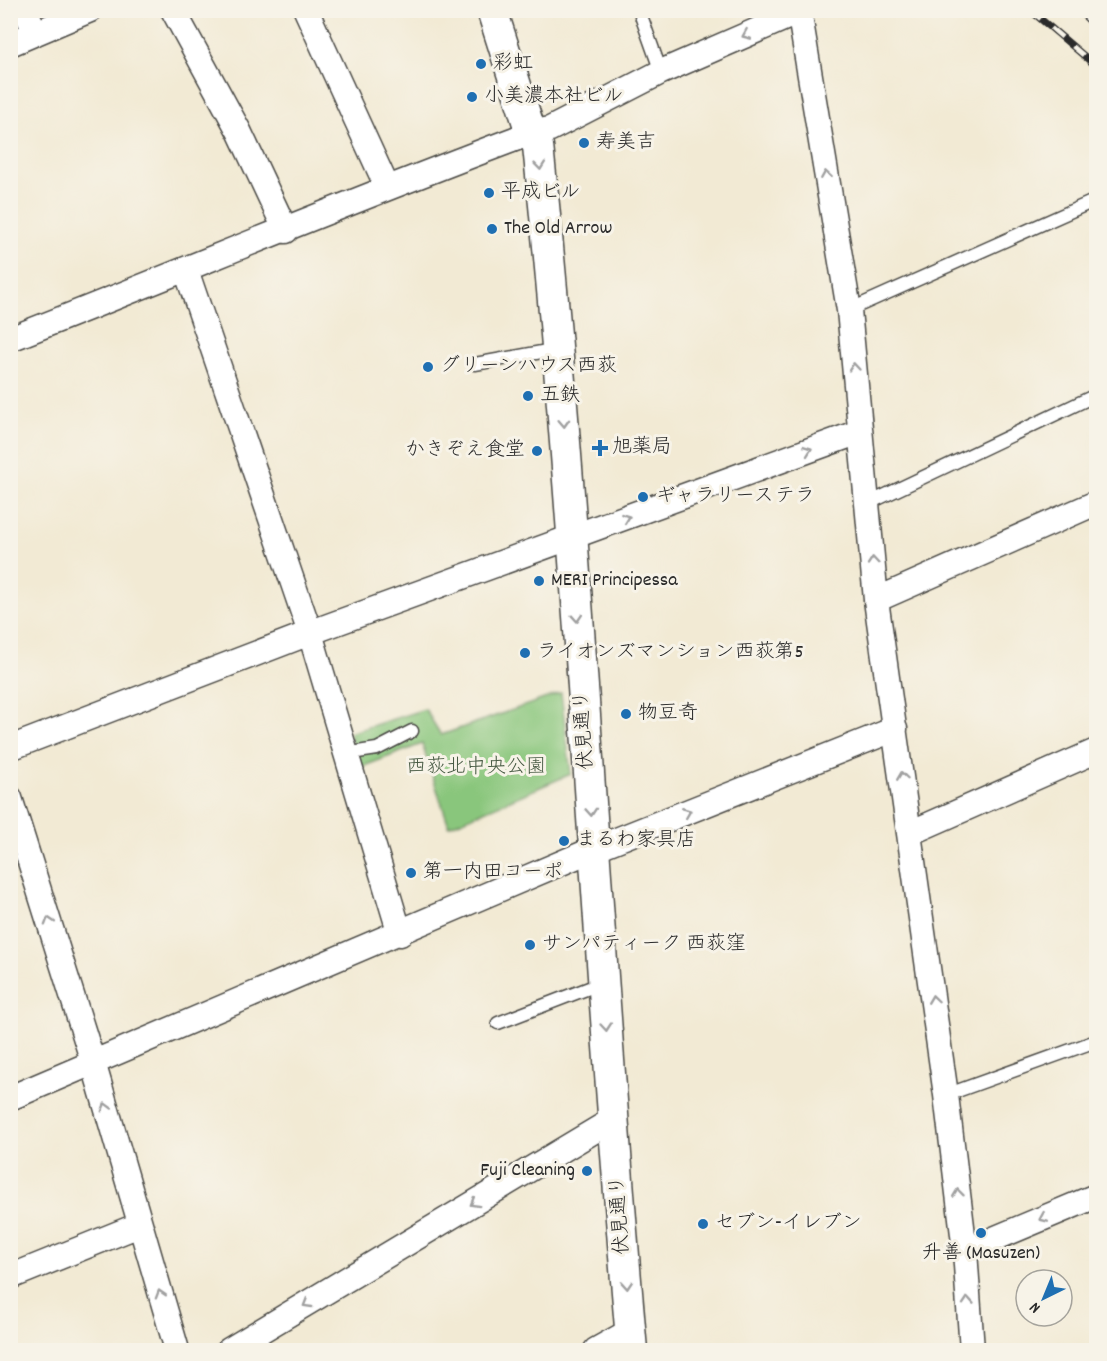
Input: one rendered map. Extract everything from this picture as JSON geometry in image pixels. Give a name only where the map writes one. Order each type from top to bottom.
[{"type":"street","points":[[25,10],[36,33]]},
{"type":"street","points":[[10,44],[90,10]]},
{"type":"street","points":[[173,10],[239,131],[286,231]]},
{"type":"street","points":[[306,10],[387,187]]},
{"type":"street","name":"伏見通り","points":[[492,10],[531,133],[538,146],[560,349],[571,538],[631,1341]]},
{"type":"street","points":[[10,339],[286,231],[387,187],[531,133],[550,129],[661,72],[799,11],[849,310],[859,432],[869,503],[876,600],[946,1095],[965,1251],[972,1350]]},
{"type":"street","points":[[186,270],[310,633],[400,934]]},
{"type":"street","points":[[10,748],[310,633],[859,432]]},
{"type":"street","points":[[876,600],[1096,503]]},
{"type":"street","points":[[10,1098],[400,934],[594,849],[895,729]]},
{"type":"street","points":[[910,833],[1096,751]]},
{"type":"street","points":[[10,798],[93,1062],[177,1350]]},
{"type":"street","points":[[229,1350],[614,1119]]},
{"type":"street","points":[[965,1251],[1096,1196]]},
{"type":"street","points":[[10,1277],[139,1225]]},
{"type":"street","points":[[596,1350],[631,1341]]},
{"type":"lane","points":[[639,10],[661,72]]},
{"type":"lane","points":[[849,310],[1096,200]]},
{"type":"lane","points":[[475,364],[560,349]]},
{"type":"lane","points":[[869,503],[1096,395]]},
{"type":"lane","points":[[345,754],[377,749],[412,731]]},
{"type":"lane","points":[[498,1023],[603,983]]},
{"type":"lane","points":[[946,1095],[1096,1041]]},
{"type":"green space","name":"西荻北中央公園","points":[[561,693],[571,774],[449,826],[422,744],[359,768],[349,733],[425,709],[441,735]]},
{"type":"railway","points":[[1030,10],[1096,66]]},
{"type":"railway","points":[[1078,10],[1096,27]]},
{"type":"place","name":"彩虹","points":[[481,64]]},
{"type":"place","name":"小美濃本社ビル","points":[[472,97]]},
{"type":"place","name":"寿美吉","points":[[584,143]]},
{"type":"place","name":"平成ビル","points":[[489,193]]},
{"type":"place","name":"The Old Arrow","points":[[492,229]]},
{"type":"place","name":"グリーンハウス西荻","points":[[428,367]]},
{"type":"place","name":"五鉄","points":[[528,396]]},
{"type":"place","name":"旭薬局","points":[[600,448]]},
{"type":"place","name":"かきぞえ食堂","points":[[537,451]]},
{"type":"place","name":"ギャラリーステラ","points":[[643,497]]},
{"type":"place","name":"MERI Principessa","points":[[539,581]]},
{"type":"place","name":"ライオンズマンション西荻第5","points":[[525,653]]},
{"type":"place","name":"物豆奇","points":[[626,714]]},
{"type":"place","name":"まるわ家具店","points":[[564,841]]},
{"type":"place","name":"第一内田コーポ","points":[[411,873]]},
{"type":"place","name":"サンパティーク 西荻窪","points":[[530,945]]},
{"type":"place","name":"Fuji Cleaning","points":[[587,1171]]},
{"type":"place","name":"セブン-イレブン","points":[[703,1224]]},
{"type":"place","name":"升善 (Masuzen)","points":[[981,1233]]}]
